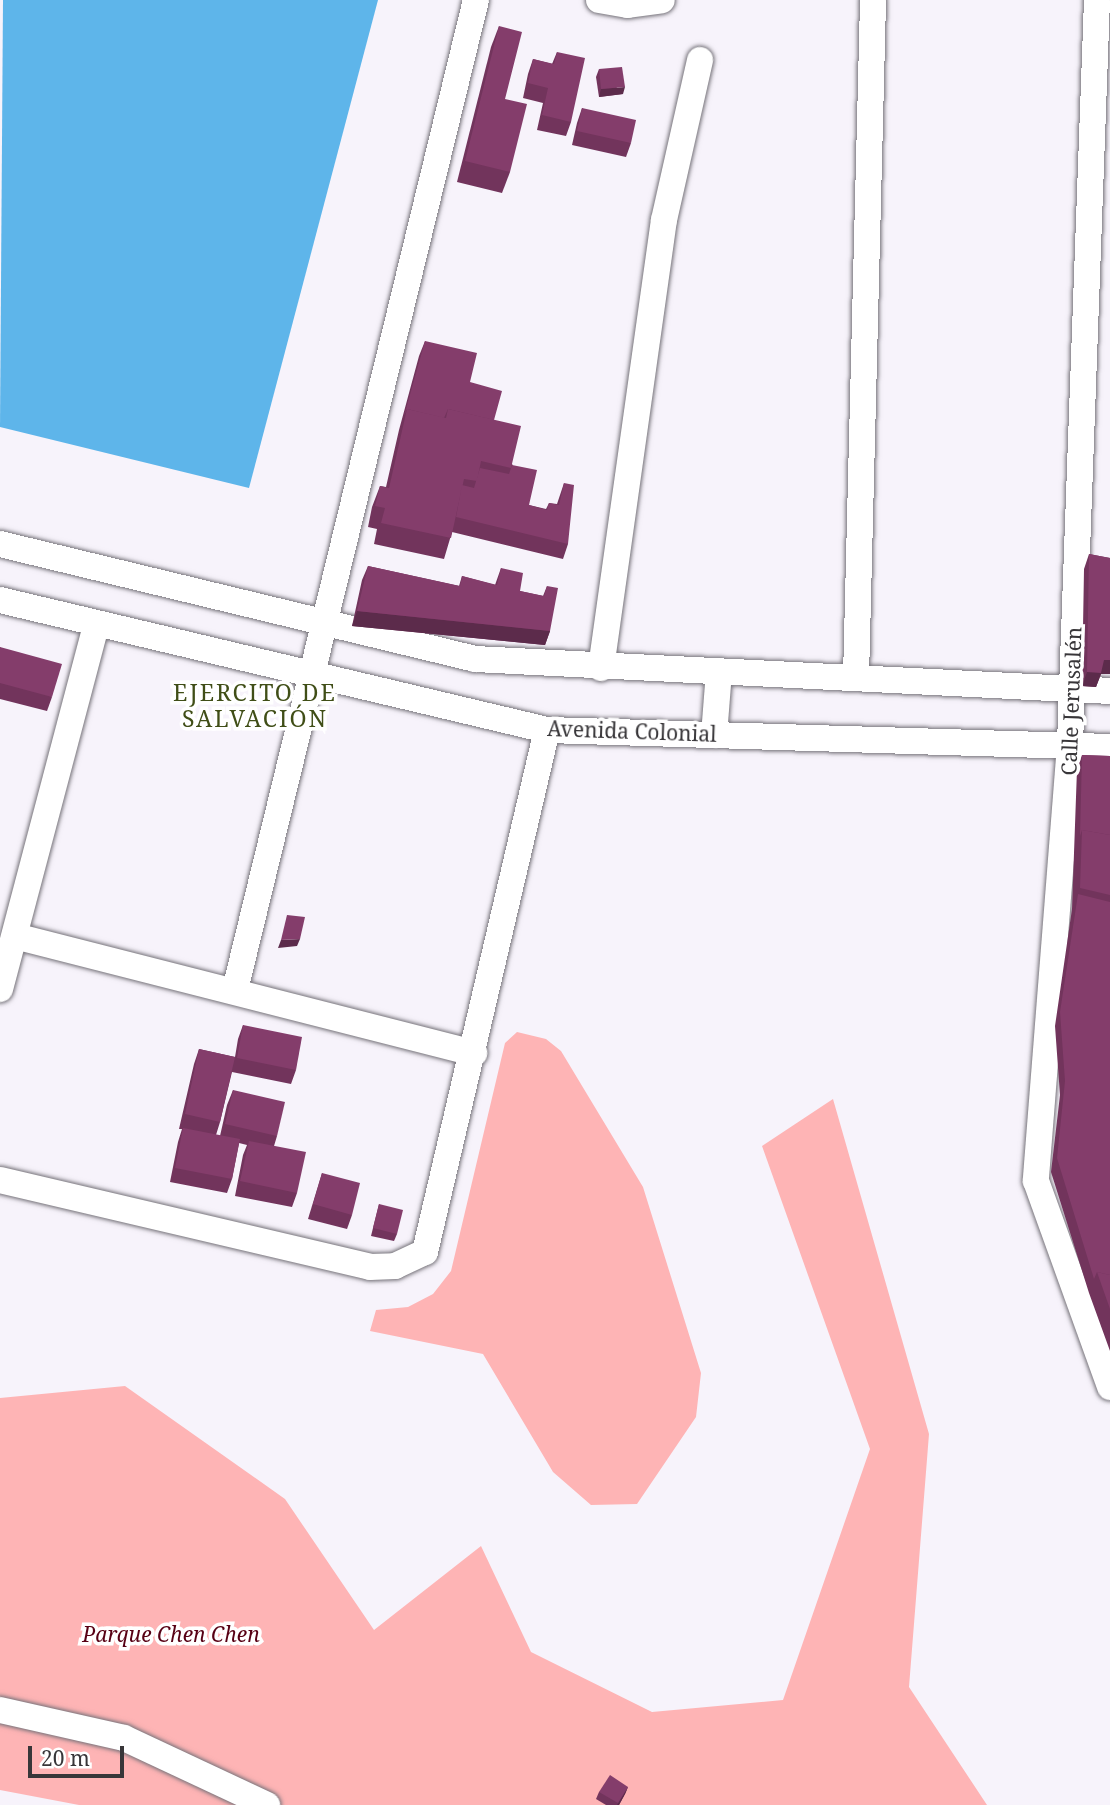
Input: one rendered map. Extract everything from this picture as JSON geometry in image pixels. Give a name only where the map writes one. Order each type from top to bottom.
[{"type":"street","points":[[235,990],[476,0]]},
{"type":"street","points":[[600,0],[628,5],[662,0]]},
{"type":"street","points":[[856,678],[873,0]]},
{"type":"street","name":"Calle Jerusalén","points":[[1097,0],[1070,745],[1036,1181],[1110,1387]]},
{"type":"street","points":[[601,668],[664,220],[700,60]]},
{"type":"street","points":[[0,544],[324,625],[475,659],[601,668],[1110,691]]},
{"type":"street","name":"Avenida Colonial","points":[[0,600],[311,678],[547,730],[1110,747]]},
{"type":"street","points":[[0,989],[12,925],[96,625]]},
{"type":"street","points":[[714,735],[719,673]]},
{"type":"street","points":[[0,1180],[370,1267],[395,1266],[425,1252],[474,1053],[547,730]]},
{"type":"street","points":[[12,925],[235,990],[474,1053]]},
{"type":"street","points":[[0,1710],[124,1738],[267,1805]]},
{"type":"green space","points":[[517,1032],[546,1039],[561,1051],[643,1187],[701,1373],[696,1417],[637,1504],[591,1505],[553,1472],[483,1354],[370,1331],[376,1310],[408,1307],[433,1294],[451,1271],[505,1043]]},
{"type":"green space","name":"Parque Chen Chen","points":[[833,1099],[929,1434],[909,1687],[987,1805],[79,1805],[0,1790],[0,1398],[125,1386],[285,1499],[374,1630],[481,1546],[531,1652],[652,1712],[783,1700],[870,1449],[762,1146]]},
{"type":"water","points":[[3,0],[378,0],[249,488],[0,427]]},
{"type":"building","points":[[499,26],[522,32],[505,99],[527,104],[510,172],[465,161]]},
{"type":"building","points":[[557,52],[585,58],[571,122],[542,115],[548,88],[528,83],[533,59],[554,64]]},
{"type":"building","points":[[622,67],[625,87],[601,89],[599,69]]},
{"type":"building","points":[[582,108],[636,120],[631,143],[577,131]]},
{"type":"building","points":[[425,341],[477,353],[470,382],[502,391],[494,420],[448,409],[444,418],[407,409],[404,416]]},
{"type":"building","points":[[407,409],[446,418],[448,409],[521,426],[511,468],[481,461],[477,481],[464,479],[451,538],[381,523],[385,508],[375,506],[380,486],[389,488]]},
{"type":"building","points":[[512,465],[537,470],[529,505],[547,510],[549,503],[559,505],[564,483],[574,485],[568,544],[456,517],[462,485],[474,488],[480,468],[509,474]]},
{"type":"building","points":[[1089,554],[1110,558],[1110,660],[1104,660],[1101,673],[1087,672]]},
{"type":"building","points":[[368,566],[460,586],[462,576],[497,585],[501,568],[523,573],[520,591],[544,596],[547,586],[558,588],[550,631],[357,611]]},
{"type":"building","points":[[0,647],[62,664],[52,697],[0,683]]},
{"type":"building","points":[[1082,755],[1110,756],[1110,835],[1082,830],[1080,836]]},
{"type":"building","points":[[1082,830],[1110,835],[1110,895],[1080,888]]},
{"type":"building","points":[[1078,894],[1110,902],[1110,1275],[1097,1272],[1094,1279],[1057,1158],[1065,1081],[1060,1012]]},
{"type":"building","points":[[287,915],[305,917],[300,939],[281,940]]},
{"type":"building","points":[[243,1025],[302,1037],[296,1070],[237,1058]]},
{"type":"building","points":[[199,1049],[235,1057],[220,1122],[185,1114]]},
{"type":"building","points":[[233,1090],[285,1102],[277,1136],[225,1124]]},
{"type":"building","points":[[183,1128],[240,1139],[232,1179],[175,1168]]},
{"type":"building","points":[[249,1141],[306,1152],[297,1193],[240,1181]]},
{"type":"building","points":[[322,1173],[360,1183],[352,1215],[313,1204]]},
{"type":"building","points":[[379,1204],[403,1210],[397,1234],[373,1228]]},
{"type":"building","points":[[1097,1272],[1110,1275],[1110,1309]]},
{"type":"building","points":[[610,1775],[628,1787],[618,1803],[599,1792]]},
{"type":"district","name":"EJERCITO DE SALVACIÓN","points":[[255,705]]}]
